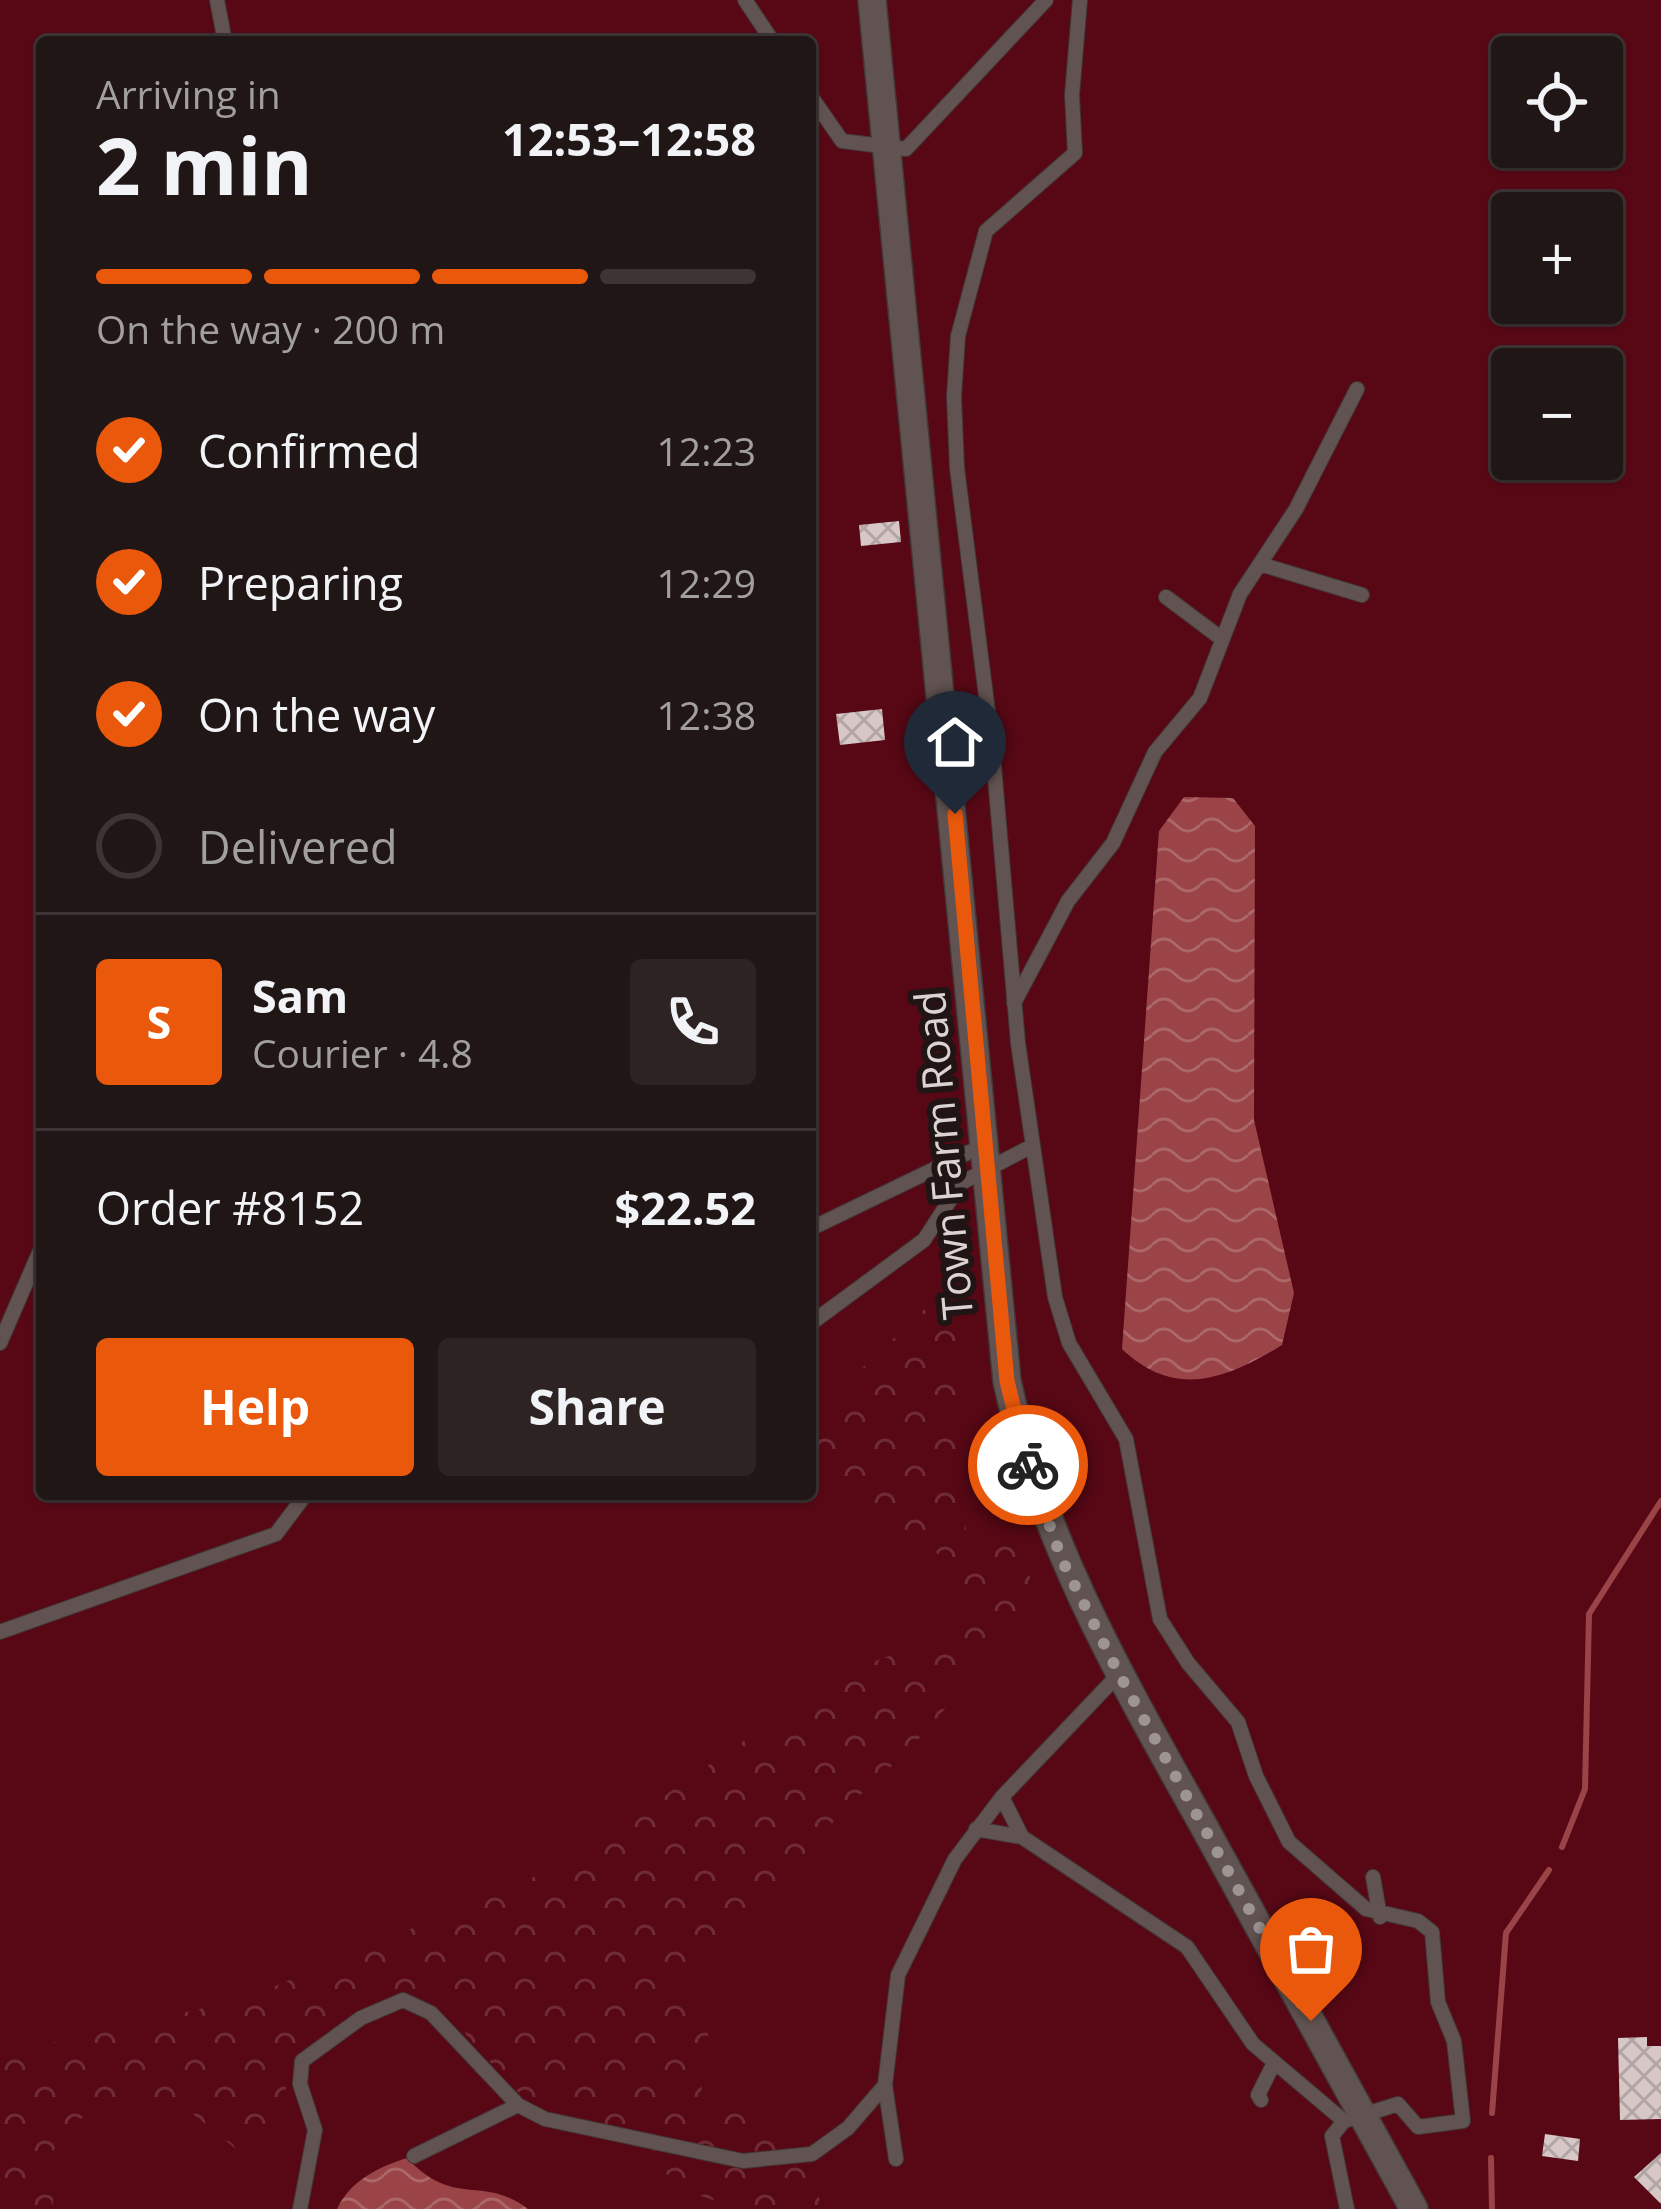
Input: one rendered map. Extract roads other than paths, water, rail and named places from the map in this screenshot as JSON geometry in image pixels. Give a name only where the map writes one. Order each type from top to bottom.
[{"type":"street","name":"Town Farm Road","points":[[872,0],[1007,1381],[1019,1435],[1062,1560],[1119,1674],[1353,2118],[1414,2209]]},
{"type":"lane","points":[[217,0],[224,36]]},
{"type":"lane","points":[[745,0],[769,36]]},
{"type":"lane","points":[[816,104],[842,141],[906,149],[1046,0]]},
{"type":"lane","points":[[1080,0],[1072,95],[1075,153],[986,231],[958,336],[957,468],[976,594],[1014,1003],[1054,1297],[1069,1343],[1126,1438],[1160,1619],[1188,1664],[1238,1722],[1256,1776],[1289,1842],[1312,1868],[1380,1917],[1418,1921],[1432,1932],[1438,2002],[1454,2041],[1463,2121],[1418,2127],[1398,2104],[1353,2118],[1332,2136],[1347,2209]]},
{"type":"lane","points":[[1014,1003],[1068,902],[1113,843],[1155,752],[1200,698],[1222,639],[1260,564],[1296,509],[1357,389]]},
{"type":"lane","points":[[1260,564],[1362,595]]},
{"type":"lane","points":[[1166,598],[1222,639]]},
{"type":"lane","points":[[816,1226],[985,1156],[1032,1146]]},
{"type":"lane","points":[[816,1320],[924,1240],[985,1156]]},
{"type":"lane","points":[[0,1343],[36,1260]]},
{"type":"lane","points":[[0,1632],[276,1534],[302,1500]]},
{"type":"lane","points":[[896,2159],[885,2086],[892,2007],[908,1947],[976,1829],[1119,1674]]},
{"type":"lane","points":[[1002,1796],[1022,1837]]},
{"type":"lane","points":[[976,1829],[1022,1837],[1186,1947],[1252,2044],[1273,2065],[1353,2118]]},
{"type":"lane","points":[[1373,1877],[1380,1917]]},
{"type":"lane","points":[[300,2209],[315,2130],[300,2084],[302,2061],[362,2018],[403,2000],[431,2012],[518,2105],[544,2119],[743,2161],[775,2162],[812,2155],[848,2128],[885,2086]]},
{"type":"lane","points":[[1261,2100],[1258,2095],[1273,2065]]},
{"type":"lane","points":[[414,2156],[518,2105]]},
{"type":"water","points":[[1184,797],[1233,798],[1255,826],[1254,1120],[1294,1293],[1282,1345],[1240,1367],[1200,1379],[1161,1374],[1122,1349],[1159,831]]},
{"type":"water","points":[[407,2158],[440,2183],[496,2193],[528,2209],[337,2209],[366,2176]]},
{"type":"waterway","points":[[1562,1847],[1585,1789],[1589,1614],[1661,1501]]},
{"type":"waterway","points":[[1492,2113],[1506,1933],[1549,1870]]},
{"type":"waterway","points":[[1491,2158],[1492,2209]]}]
